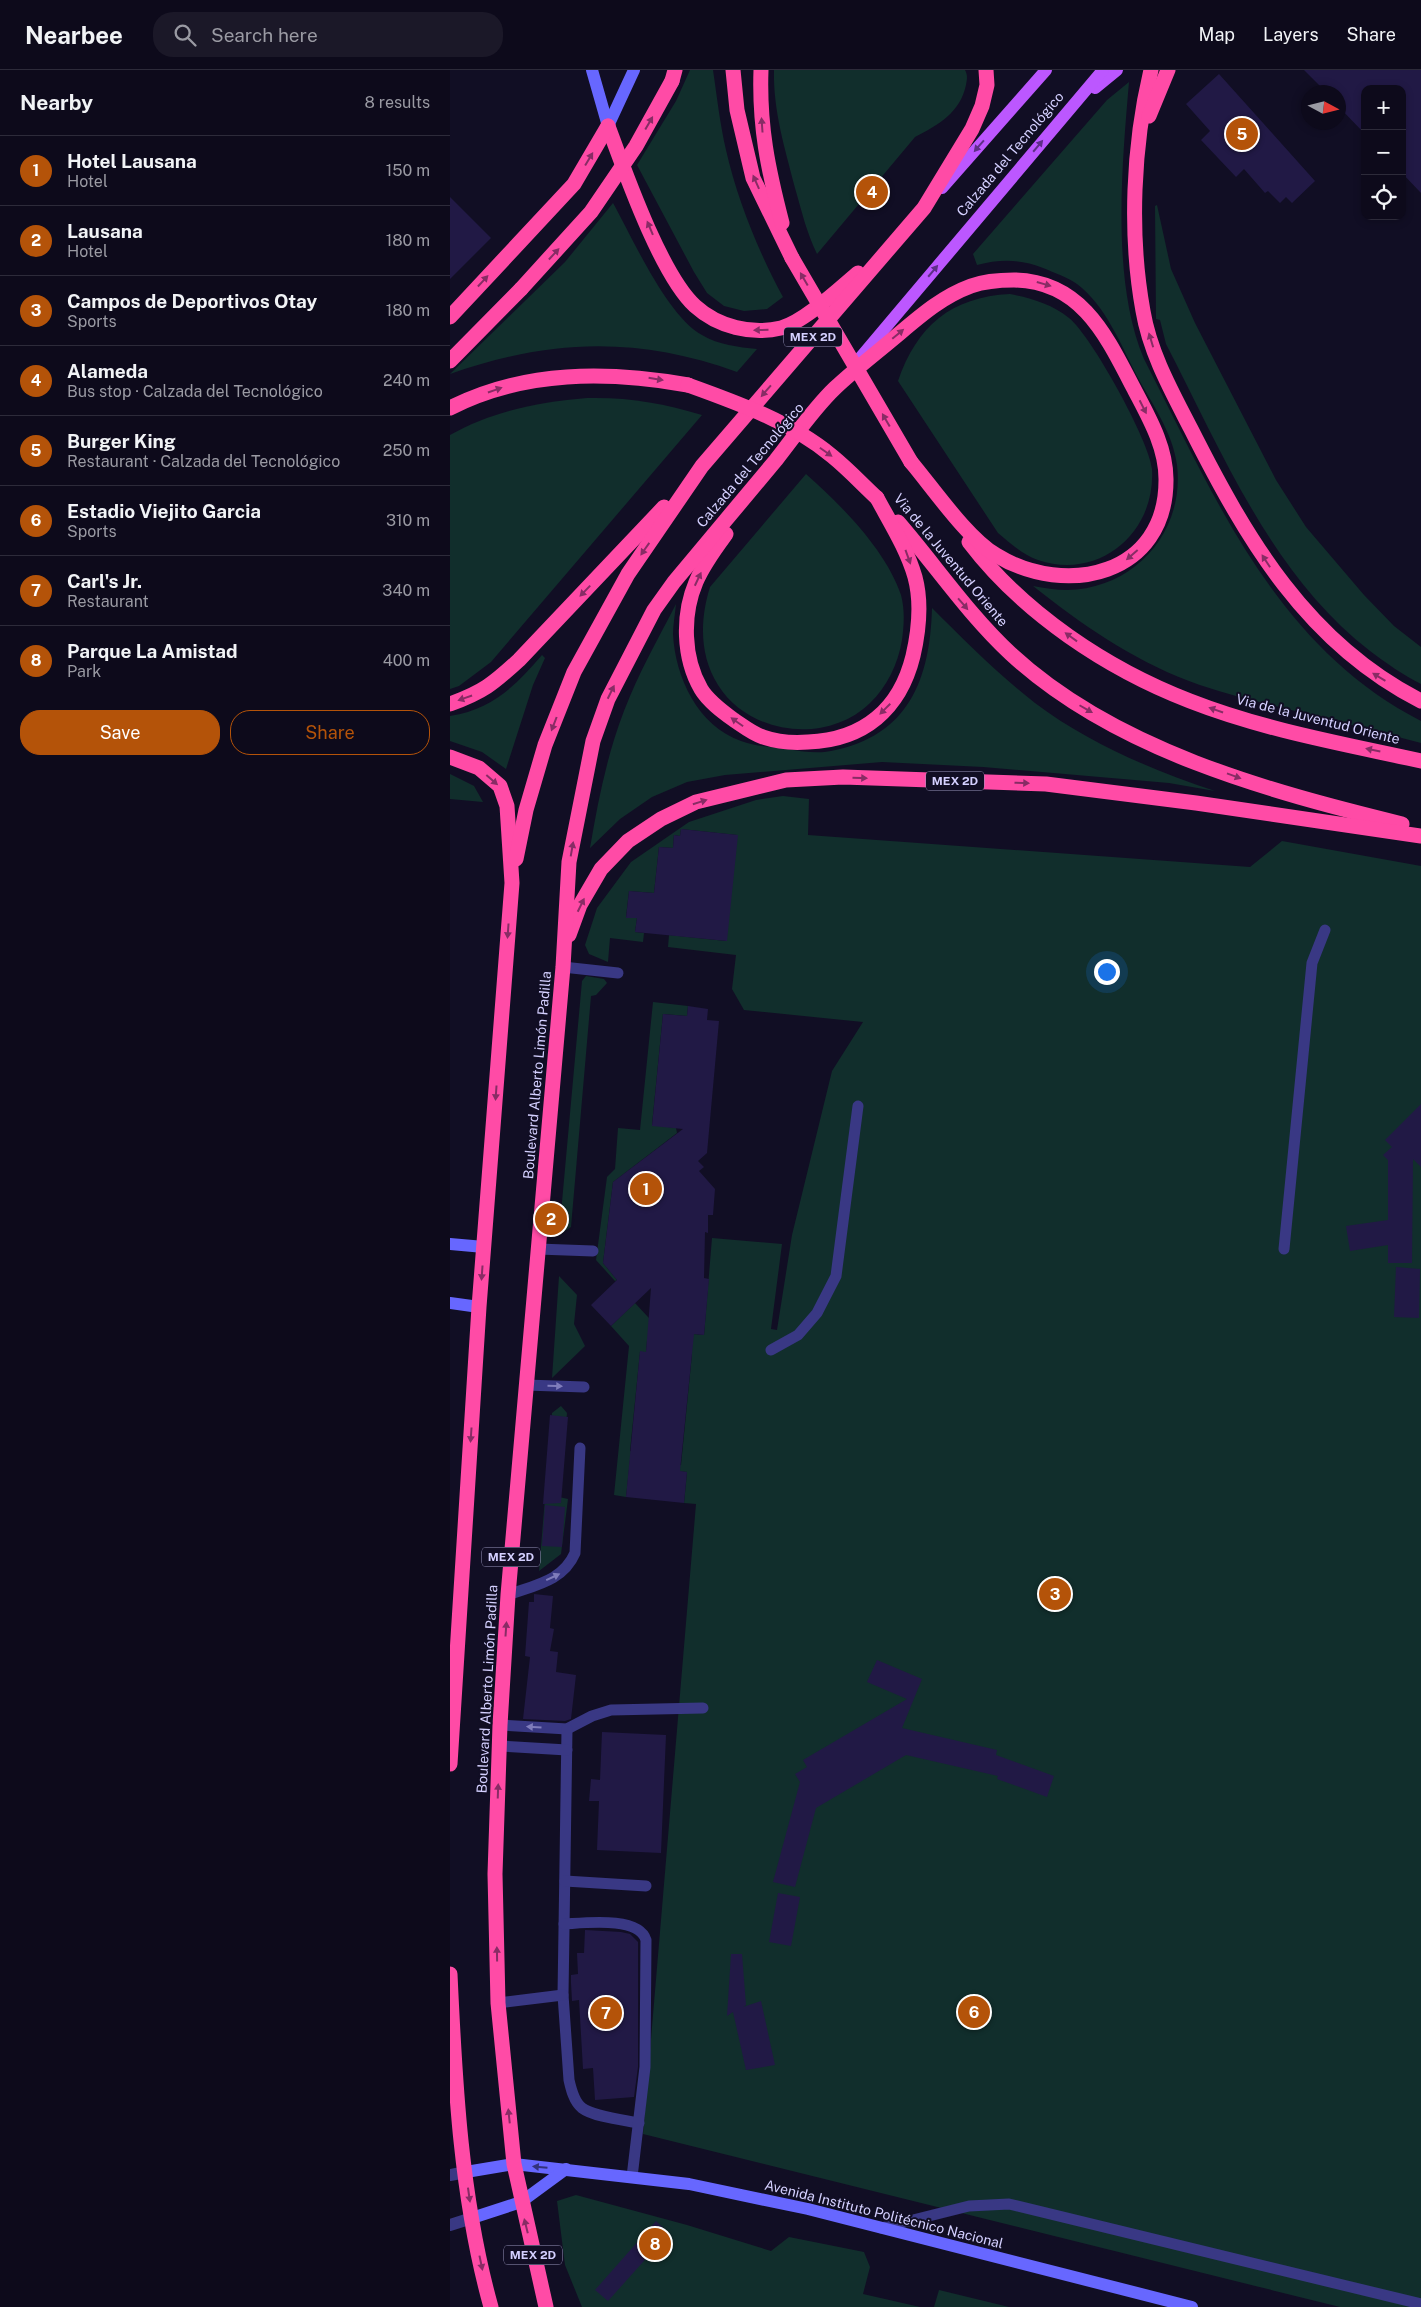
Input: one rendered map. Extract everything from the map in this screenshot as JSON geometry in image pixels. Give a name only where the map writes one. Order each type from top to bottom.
[{"type":"highway","points":[[733,70],[737,110],[753,178],[792,258]]},
{"type":"highway","name":"MEX 2D","points":[[761,70],[762,138],[792,258]]},
{"type":"highway","name":"MEX 2D","points":[[924,208],[972,129],[982,106],[987,85],[986,70]]},
{"type":"highway","points":[[1150,70],[1139,130],[1136,194],[1136,266],[1143,312],[1155,354],[1217,480],[1267,564],[1298,604],[1335,642],[1371,672],[1421,701]]},
{"type":"highway","points":[[1136,194],[1149,117],[1168,70]]},
{"type":"highway","points":[[450,361],[521,289],[591,212],[636,146],[675,74]]},
{"type":"highway","points":[[608,126],[651,232],[676,281],[695,306],[727,325],[758,331],[782,327],[811,311],[888,249]]},
{"type":"highway","points":[[450,317],[574,184],[608,126]]},
{"type":"highway","name":"Calzada del Tecnológico","points":[[512,882],[529,800],[545,745],[574,672],[628,574],[702,466],[924,208]]},
{"type":"highway","name":"Via de la Juventud Oriente","points":[[792,258],[911,462],[976,551],[1025,601],[1081,644],[1154,685],[1190,701],[1226,714],[1327,740],[1421,761]]},
{"type":"highway","points":[[834,388],[935,303],[970,286],[1002,280],[1037,282],[1052,286],[1064,292],[1086,310],[1131,382],[1161,448],[1166,478],[1165,495],[1155,527],[1147,539],[1124,561],[1112,568],[1086,576],[1056,576],[1027,570],[994,554],[975,538],[911,462]]},
{"type":"highway","name":"Via de la Juventud Oriente","points":[[450,408],[465,400],[508,385],[558,377],[606,374],[650,378],[688,385],[741,404],[805,437],[832,456],[877,498],[949,587],[993,635],[1012,654],[1046,682],[1083,707],[1159,747],[1235,776],[1315,802],[1421,829]]},
{"type":"highway","name":"Calzada del Tecnológico","points":[[563,950],[569,862],[580,797],[593,740],[608,699],[642,632],[674,582],[834,388]]},
{"type":"highway","points":[[776,460],[712,553],[696,582],[689,609],[686,637],[692,666],[702,690],[731,718],[763,737],[797,742],[824,742],[842,738],[858,732],[884,712],[902,687],[911,665],[919,625],[917,589],[906,550],[877,498]]},
{"type":"highway","points":[[450,704],[478,694],[495,682],[519,660],[702,466]]},
{"type":"highway","points":[[450,756],[479,768],[500,786],[507,806],[512,882]]},
{"type":"highway","name":"MEX 2D","points":[[563,950],[580,905],[601,869],[628,841],[661,819],[696,802],[786,780],[843,777],[1046,784],[1421,836]]},
{"type":"highway","name":"MEX 2D","points":[[450,1764],[455,1613],[512,882]]},
{"type":"highway","name":"Boulevard Alberto Limón Padilla","points":[[546,2307],[514,2164],[498,2003],[495,1874],[500,1725],[508,1594],[563,968],[563,950]]},
{"type":"highway","points":[[450,1974],[457,2088],[466,2172],[472,2218],[491,2307]]},
{"type":"main road","name":"Calzada del Tecnológico","points":[[924,208],[1046,70]]},
{"type":"main road","name":"Calzada del Tecnológico","points":[[834,388],[1103,70]]},
{"type":"main road","points":[[1061,118],[1117,70]]},
{"type":"street","points":[[592,70],[608,126]]},
{"type":"street","points":[[601,70],[608,126]]},
{"type":"street","points":[[608,126],[634,70]]},
{"type":"street","points":[[450,1244],[484,1247]]},
{"type":"street","points":[[450,1303],[479,1307]]},
{"type":"street","name":"Avenida Instituto Politécnico Nacional","points":[[466,2172],[514,2164],[689,2184],[881,2228],[1192,2307]]},
{"type":"street","points":[[450,2225],[521,2202],[566,2169]]},
{"type":"street","points":[[450,2175],[466,2172]]},
{"type":"lane","points":[[1284,1249],[1312,963],[1325,930]]},
{"type":"lane","points":[[563,968],[618,973]]},
{"type":"lane","points":[[771,1350],[798,1336],[817,1313],[836,1276],[858,1106]]},
{"type":"lane","points":[[538,1249],[593,1251]]},
{"type":"lane","points":[[526,1386],[584,1388]]},
{"type":"lane","points":[[508,1594],[558,1576],[570,1566],[575,1553],[580,1448]]},
{"type":"lane","points":[[500,1725],[568,1729],[592,1716],[611,1710],[704,1708]]},
{"type":"lane","points":[[568,1729],[563,1995],[569,2080],[572,2093],[581,2108],[592,2113],[639,2123]]},
{"type":"lane","points":[[500,1746],[567,1750]]},
{"type":"lane","points":[[565,1881],[646,1886]]},
{"type":"lane","points":[[564,1924],[618,1923],[644,1935],[646,1940],[644,2067],[632,2177]]},
{"type":"lane","points":[[498,2003],[563,1995]]},
{"type":"lane","points":[[881,2228],[969,2206],[1009,2204],[1421,2304]]},
{"type":"green space","points":[[690,70],[713,70],[724,140],[736,187],[757,244],[783,297],[767,309],[744,311],[724,306],[707,293],[637,165],[676,101]]},
{"type":"green space","points":[[774,70],[965,70],[967,78],[963,95],[953,111],[940,123],[915,137],[817,254],[804,221],[784,144],[775,100]]},
{"type":"green space","points":[[1129,82],[1122,186],[1123,259],[1127,294],[1134,328],[1144,359],[1224,514],[1254,564],[1288,610],[1326,652],[1370,690],[1421,721],[1421,743],[1242,698],[1189,681],[1147,662],[1107,640],[1033,586],[1067,590],[1092,587],[1114,579],[1134,567],[1150,552],[1164,533],[1173,512],[1177,489],[1177,465],[1167,430],[1119,339],[1096,303],[1077,284],[1043,268],[1027,263],[1010,261],[977,265],[973,254],[1107,100]]},
{"type":"green space","points":[[613,203],[652,275],[676,311],[689,325],[702,335],[715,341],[757,349],[737,372],[700,360],[664,352],[594,346],[558,348],[523,354],[487,362],[450,374],[565,262]]},
{"type":"green space","points":[[1157,205],[1171,269],[1195,323],[1276,480],[1306,527],[1364,595],[1394,626],[1421,647],[1421,684],[1395,669],[1370,651],[1335,620],[1304,586],[1277,549],[1229,468],[1166,344],[1160,320],[1156,319],[1155,206]]},
{"type":"green space","points":[[1010,294],[1048,305],[1069,318],[1079,328],[1118,390],[1149,455],[1152,469],[1151,492],[1145,513],[1134,531],[1120,546],[1102,557],[1083,564],[1061,565],[1032,558],[998,533],[898,381],[915,345],[926,330],[939,318],[954,308],[970,301],[989,296]]},
{"type":"green space","points":[[587,398],[645,402],[702,415],[491,662],[459,686],[450,689],[450,435],[482,420],[516,409],[551,402]]},
{"type":"green space","points":[[806,474],[861,529],[885,561],[901,595],[904,623],[902,640],[895,666],[887,682],[876,697],[852,716],[832,725],[811,729],[768,724],[749,715],[732,702],[718,685],[707,662],[703,637],[704,612],[710,587]]},
{"type":"green space","points":[[676,604],[673,634],[678,667],[684,683],[701,712],[726,734],[741,741],[763,746],[820,752],[831,751],[858,743],[879,732],[897,718],[910,700],[920,680],[930,634],[932,608],[1008,681],[1055,717],[1121,754],[1215,791],[1169,783],[983,767],[882,762],[725,775],[687,782],[652,797],[620,819],[590,848],[604,778],[618,728],[635,684]]},
{"type":"green space","points":[[542,655],[545,658],[533,685],[506,769],[482,752],[450,741],[450,716],[465,713],[491,702],[522,677]]},
{"type":"green space","points":[[450,774],[474,786],[483,802],[450,799]]},
{"type":"green space","points":[[783,796],[809,799],[808,835],[1250,867],[1282,841],[1421,866],[1421,2307],[1340,2307],[643,2134],[696,1504],[684,1503],[687,1472],[656,1469],[681,1465],[692,1354],[659,1342],[647,1341],[646,1352],[640,1352],[630,1451],[638,1452],[630,1460],[626,1497],[614,1495],[629,1346],[611,1326],[635,1303],[661,1331],[704,1335],[712,1238],[782,1244],[771,1329],[777,1330],[792,1235],[832,1071],[863,1022],[744,1010],[732,989],[736,955],[668,947],[669,935],[726,941],[737,835],[681,829],[680,836],[674,835],[673,848],[659,847],[654,893],[629,891],[626,917],[637,918],[635,932],[644,933],[643,942],[610,938],[608,962],[589,954],[585,945],[597,908],[631,862],[689,822],[756,800]]},
{"type":"green space","points":[[586,976],[604,979],[607,983],[596,995],[591,996],[571,1227],[559,1235],[582,981]]},
{"type":"green space","points":[[653,1002],[688,1006],[687,1016],[663,1014],[652,1125],[676,1128],[677,1133],[613,1182],[603,1263],[617,1280],[615,1281],[596,1260],[607,1177],[615,1169],[618,1128],[640,1130]]},
{"type":"green space","points":[[559,1276],[577,1295],[574,1324],[585,1346],[552,1378]]},
{"type":"green space","points":[[561,1406],[567,1413],[559,1497],[568,1499],[561,1554],[539,1571],[552,1413]]},
{"type":"green space","points":[[576,2195],[687,2225],[771,2251],[789,2237],[864,2252],[870,2267],[863,2294],[920,2307],[582,2307],[565,2265],[557,2201]]},
{"type":"green space","points":[[939,2290],[1009,2307],[934,2307]]},
{"type":"building","points":[[1304,70],[1421,70],[1421,193],[1406,177],[1406,85],[1361,85],[1361,130],[1346,114],[1346,85],[1319,85]]},
{"type":"building","points":[[1219,74],[1315,181],[1292,203],[1286,197],[1280,203],[1268,191],[1265,193],[1244,169],[1236,177],[1201,140],[1210,131],[1186,104]]},
{"type":"building","points":[[450,197],[491,238],[450,279]]},
{"type":"building","points":[[681,829],[738,835],[727,941],[635,932],[637,918],[626,918],[629,891],[654,893],[659,847],[673,848],[674,835],[680,836]]},
{"type":"building","points":[[688,1006],[708,1009],[707,1020],[719,1021],[707,1153],[698,1161],[704,1167],[699,1171],[715,1189],[713,1215],[708,1215],[708,1233],[705,1232],[704,1278],[709,1279],[704,1335],[694,1334],[680,1471],[687,1472],[684,1503],[626,1497],[640,1351],[646,1352],[651,1288],[611,1326],[591,1305],[617,1280],[603,1263],[613,1182],[683,1129],[652,1126],[663,1014],[687,1016]]},
{"type":"building","points":[[1421,1104],[1421,1167],[1413,1159],[1412,1263],[1388,1263],[1388,1245],[1350,1251],[1346,1226],[1388,1220],[1388,1160],[1383,1155],[1392,1147],[1385,1140]]},
{"type":"building","points":[[1396,1267],[1420,1269],[1419,1318],[1394,1317]]},
{"type":"building","points":[[550,1415],[568,1417],[561,1503],[543,1504]]},
{"type":"building","points":[[545,1505],[565,1507],[562,1547],[542,1546]]},
{"type":"building","points":[[534,1594],[553,1596],[550,1628],[554,1629],[550,1651],[558,1652],[556,1672],[576,1675],[571,1719],[565,1721],[523,1719],[530,1657],[525,1656],[529,1602],[534,1602]]},
{"type":"building","points":[[877,1660],[922,1679],[902,1728],[997,1750],[996,1755],[1054,1776],[1047,1797],[997,1779],[998,1776],[906,1755],[816,1808],[795,1887],[773,1882],[800,1782],[795,1774],[807,1767],[803,1760],[907,1699],[867,1682]]},
{"type":"building","points":[[602,1732],[666,1735],[661,1853],[597,1850],[599,1801],[589,1801],[591,1779],[600,1780]]},
{"type":"building","points":[[778,1893],[800,1897],[791,1946],[769,1942]]},
{"type":"building","points":[[585,1930],[630,1934],[638,1942],[638,2067],[634,2097],[595,2100],[593,2068],[583,2069],[579,2000],[572,2001],[571,1975],[578,1974],[577,1953],[584,1953]]},
{"type":"building","points":[[731,1954],[742,1954],[746,2005],[743,2007],[761,2001],[775,2065],[746,2070],[733,2012],[727,2016]]},
{"type":"building","points":[[656,2221],[669,2233],[608,2301],[595,2290]]},
{"type":"place","name":"Burger King","points":[[1242,134]]},
{"type":"place","name":"Alameda","points":[[872,192]]},
{"type":"place","name":"Hotel Lausana","points":[[646,1189]]},
{"type":"place","name":"Lausana","points":[[551,1219]]},
{"type":"place","name":"Campos de Deportivos Otay","points":[[1055,1594]]},
{"type":"place","name":"Estadio Viejito Garcia","points":[[974,2012]]},
{"type":"place","name":"Carl's Jr.","points":[[606,2013]]},
{"type":"place","name":"Parque La Amistad","points":[[655,2244]]}]
